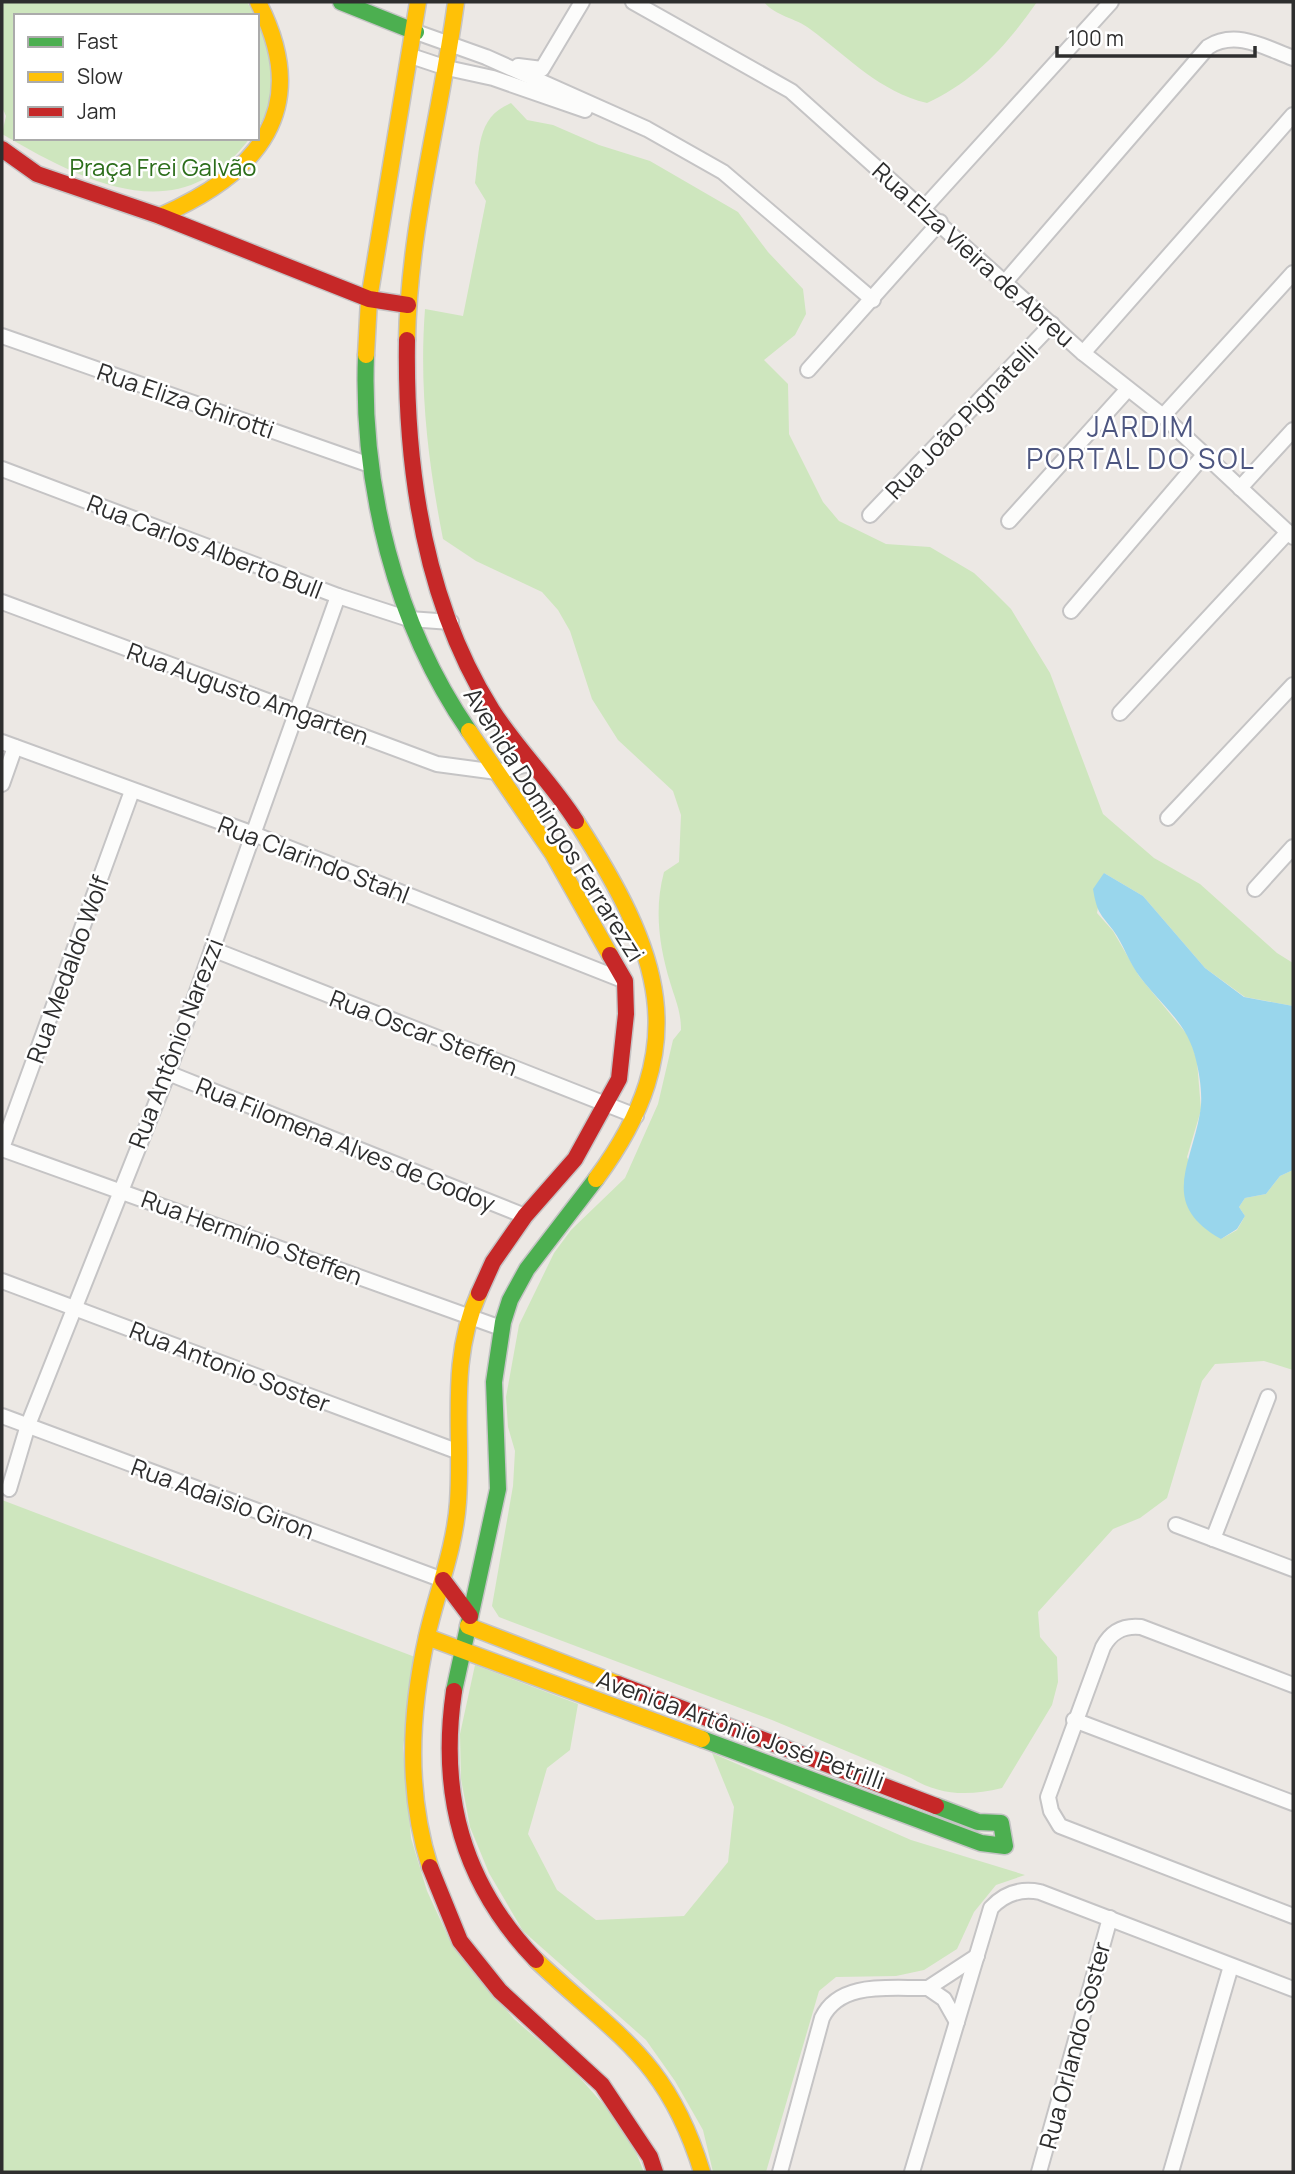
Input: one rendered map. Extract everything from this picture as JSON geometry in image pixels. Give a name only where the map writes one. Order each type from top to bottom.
[{"type":"main road","points":[[160,216],[217,188],[251,156],[268,131],[280,101],[284,80],[276,41],[258,2]]},
{"type":"main road","points":[[341,2],[416,32]]},
{"type":"main road","name":"Avenida Domingos Ferrarezzi","points":[[418,2],[416,32],[369,299],[366,365],[370,465],[376,509],[409,619],[461,720],[552,854],[625,981],[624,1047],[618,1079],[608,1104],[575,1159],[525,1216],[493,1262],[469,1315],[460,1350],[457,1393],[457,1503],[443,1580],[427,1637],[414,1722],[413,1785],[421,1839],[437,1889],[460,1941],[516,2007],[602,2085],[650,2157],[655,2172]]},
{"type":"main road","name":"Avenida Domingos Ferrarezzi","points":[[456,2],[452,45],[422,189],[408,305],[406,416],[411,470],[421,527],[451,622],[487,703],[560,797],[594,851],[622,905],[654,981],[658,1042],[648,1086],[636,1116],[609,1163],[522,1276],[502,1328],[494,1391],[499,1449],[497,1492],[462,1649],[450,1725],[449,1781],[460,1836],[488,1897],[517,1940],[552,1976],[608,2020],[650,2064],[672,2095],[685,2121],[702,2172]]},
{"type":"main road","points":[[2,149],[37,174],[160,216],[369,299],[408,305]]},
{"type":"main road","points":[[443,1580],[469,1621]]},
{"type":"main road","name":"Avenida Artônio José Petrilli","points":[[427,1637],[981,1843],[1005,1846],[1001,1822],[978,1822],[469,1621]]},
{"type":"street","points":[[416,32],[486,57],[532,70],[542,69],[582,2]]},
{"type":"street","name":"Rua Elza Vieira de Abreu","points":[[633,2],[792,91],[1083,353],[1163,416],[1291,534]]},
{"type":"street","points":[[923,208],[1111,2]]},
{"type":"street","points":[[1005,282],[1203,52],[1222,40],[1245,40],[1293,58]]},
{"type":"street","points":[[411,56],[447,68],[493,78],[541,97],[647,129]]},
{"type":"street","points":[[486,57],[647,129],[734,179],[873,300]]},
{"type":"street","points":[[1083,353],[1293,115]]},
{"type":"street","points":[[808,370],[940,222]]},
{"type":"street","points":[[1163,416],[1293,273]]},
{"type":"street","name":"Rua João Pignatelli","points":[[870,515],[1052,324]]},
{"type":"street","name":"Rua Eliza Ghirotti","points":[[2,336],[370,465]]},
{"type":"street","points":[[1009,521],[1127,390]]},
{"type":"street","points":[[1240,488],[1293,430]]},
{"type":"street","points":[[1071,611],[1204,455]]},
{"type":"street","name":"Rua Carlos Alberto Bull","points":[[2,469],[338,596],[409,619],[451,622]]},
{"type":"street","points":[[1120,713],[1291,534]]},
{"type":"street","name":"Rua Antônio Narezzi","points":[[9,1489],[28,1425],[167,1073],[338,596]]},
{"type":"street","name":"Rua Augusto Amgarten","points":[[2,602],[437,764],[497,772]]},
{"type":"street","points":[[1168,818],[1293,685]]},
{"type":"street","points":[[2,784],[9,744]]},
{"type":"street","name":"Rua Clarindo Stahl","points":[[9,744],[251,833],[625,981]]},
{"type":"street","points":[[497,772],[532,762]]},
{"type":"street","name":"Rua Medaldo Wolf","points":[[2,1148],[132,791]]},
{"type":"street","points":[[1255,889],[1293,847]]},
{"type":"street","name":"Rua Oscar Steffen","points":[[212,949],[636,1116]]},
{"type":"street","name":"Rua Filomena Alves de Godoy","points":[[167,1073],[525,1216]]},
{"type":"street","name":"Rua Hermínio Steffen","points":[[2,1148],[502,1328]]},
{"type":"street","name":"Rua Antonio Soster","points":[[2,1281],[458,1452]]},
{"type":"street","points":[[1213,1539],[1268,1397]]},
{"type":"street","name":"Rua Adaisio Giron","points":[[2,1416],[443,1580]]},
{"type":"street","points":[[1176,1525],[1293,1569]]},
{"type":"street","points":[[1293,1685],[1141,1627],[1120,1629],[1105,1643],[1049,1792],[1049,1806],[1060,1826],[1293,1916]]},
{"type":"street","points":[[1074,1720],[1293,1803]]},
{"type":"street","points":[[912,2172],[991,1908],[1003,1897],[1017,1891],[1040,1892],[1293,1989]]},
{"type":"street","name":"Rua Orlando Soster","points":[[1039,2172],[1110,1918]]},
{"type":"street","points":[[780,2172],[822,2018],[830,2005],[842,1995],[858,1990],[928,1988],[976,1956]]},
{"type":"street","points":[[1171,2172],[1231,1966]]},
{"type":"street","points":[[928,1988],[944,1999],[957,2022]]},
{"type":"green space","name":"Praça Frei Galvão","points":[[2,2],[247,2],[254,14],[14,14],[14,140],[248,140],[222,167],[193,184],[162,191],[131,190],[98,181],[66,168],[2,134],[6,116],[2,107]]},
{"type":"green space","points":[[764,2],[1037,2],[1002,47],[975,73],[927,103],[894,91],[879,82],[810,29],[774,11]]},
{"type":"green space","name":"Praça Frei Galvão","points":[[259,23],[269,46],[274,74],[265,116],[259,125]]},
{"type":"green space","points":[[511,103],[527,120],[553,125],[599,145],[650,161],[738,212],[768,252],[803,289],[806,314],[795,335],[764,360],[788,384],[789,434],[823,502],[839,521],[886,544],[930,547],[974,573],[992,590],[1011,609],[1050,673],[1103,814],[1154,858],[1200,884],[1277,953],[1293,963],[1293,1006],[1245,997],[1205,968],[1143,896],[1104,873],[1097,913],[1113,931],[1139,976],[1190,1038],[1197,1061],[1201,1110],[1187,1157],[1221,1239],[1237,1230],[1245,1216],[1239,1207],[1245,1198],[1266,1194],[1280,1176],[1293,1170],[1293,1370],[1264,1361],[1215,1364],[1202,1381],[1167,1498],[1140,1518],[1113,1529],[1038,1612],[1040,1637],[1057,1657],[1058,1682],[1052,1705],[1002,1788],[955,1793],[933,1788],[772,1720],[499,1617],[492,1606],[513,1486],[515,1451],[508,1427],[506,1397],[519,1325],[554,1253],[571,1230],[625,1178],[658,1104],[673,1040],[681,1030],[659,927],[659,900],[664,872],[679,862],[681,815],[673,791],[618,740],[592,699],[570,631],[558,610],[542,592],[476,561],[443,539],[429,453],[424,396],[425,309],[463,316],[486,201],[475,183],[479,147],[491,117]]},
{"type":"green space","points":[[2,1500],[415,1657],[403,1748],[411,1838],[427,1891],[452,1945],[514,2019],[572,2069],[627,2131],[644,2172],[2,2172]]},
{"type":"green space","points":[[475,1665],[578,1704],[570,1750],[547,1768],[528,1834],[557,1890],[596,1920],[684,1916],[728,1862],[734,1807],[712,1753],[911,1840],[1025,1875],[996,1885],[974,1912],[957,1949],[924,1970],[896,1976],[836,1977],[819,1991],[766,2172],[713,2172],[703,2130],[675,2081],[646,2040],[523,1931],[489,1873],[470,1827],[461,1779],[460,1734]]},
{"type":"water","points":[[1104,873],[1143,896],[1205,968],[1244,997],[1293,1006],[1293,1170],[1280,1176],[1266,1194],[1245,1198],[1239,1207],[1245,1216],[1237,1229],[1221,1239],[1202,1226],[1190,1212],[1185,1198],[1186,1167],[1196,1132],[1201,1100],[1199,1073],[1192,1047],[1173,1015],[1136,972],[1117,936],[1099,911],[1093,889]]},
{"type":"traffic: fast","points":[[341,2],[416,32]]},
{"type":"traffic: fast","points":[[366,355],[370,454],[388,552],[421,645],[443,689],[469,731]]},
{"type":"traffic: fast","points":[[454,1691],[498,1489],[494,1382],[503,1322],[510,1300],[527,1269],[596,1179]]},
{"type":"traffic: fast","points":[[702,1739],[981,1843],[1005,1846],[1001,1823],[978,1822],[936,1806]]},
{"type":"traffic: slow","points":[[160,216],[195,199],[225,179],[249,158],[267,133],[277,105],[280,75],[274,40],[258,2]]},
{"type":"traffic: slow","points":[[366,355],[369,299],[418,2]]},
{"type":"traffic: slow","points":[[407,340],[419,212],[456,2]]},
{"type":"traffic: slow","points":[[469,731],[553,854],[610,955]]},
{"type":"traffic: slow","points":[[576,821],[629,913],[646,956],[655,998],[656,1041],[647,1084],[627,1130],[596,1179]]},
{"type":"traffic: slow","points":[[430,1867],[417,1810],[414,1723],[421,1665],[456,1519],[460,1370],[469,1319],[479,1293]]},
{"type":"traffic: slow","points":[[468,1626],[618,1684]]},
{"type":"traffic: slow","points":[[427,1637],[702,1739]]},
{"type":"traffic: slow","points":[[536,1960],[614,2030],[655,2075],[673,2101],[702,2172]]},
{"type":"traffic: jam","points":[[2,149],[37,174],[160,216],[369,299],[408,305]]},
{"type":"traffic: jam","points":[[407,340],[407,388],[415,484],[434,578],[449,624],[468,668],[492,710],[576,821]]},
{"type":"traffic: jam","points":[[479,1293],[493,1262],[525,1216],[575,1159],[619,1079],[626,1014],[625,981],[610,955]]},
{"type":"traffic: jam","points":[[443,1580],[470,1616]]},
{"type":"traffic: jam","points":[[618,1684],[936,1806]]},
{"type":"traffic: jam","points":[[454,1691],[450,1766],[462,1835],[490,1900],[511,1931],[536,1960]]},
{"type":"traffic: jam","points":[[430,1867],[460,1941],[500,1991],[602,2085],[650,2157],[655,2172]]},
{"type":"district","name":"JARDIM PORTAL DO SOL","points":[[1141,442]]}]
